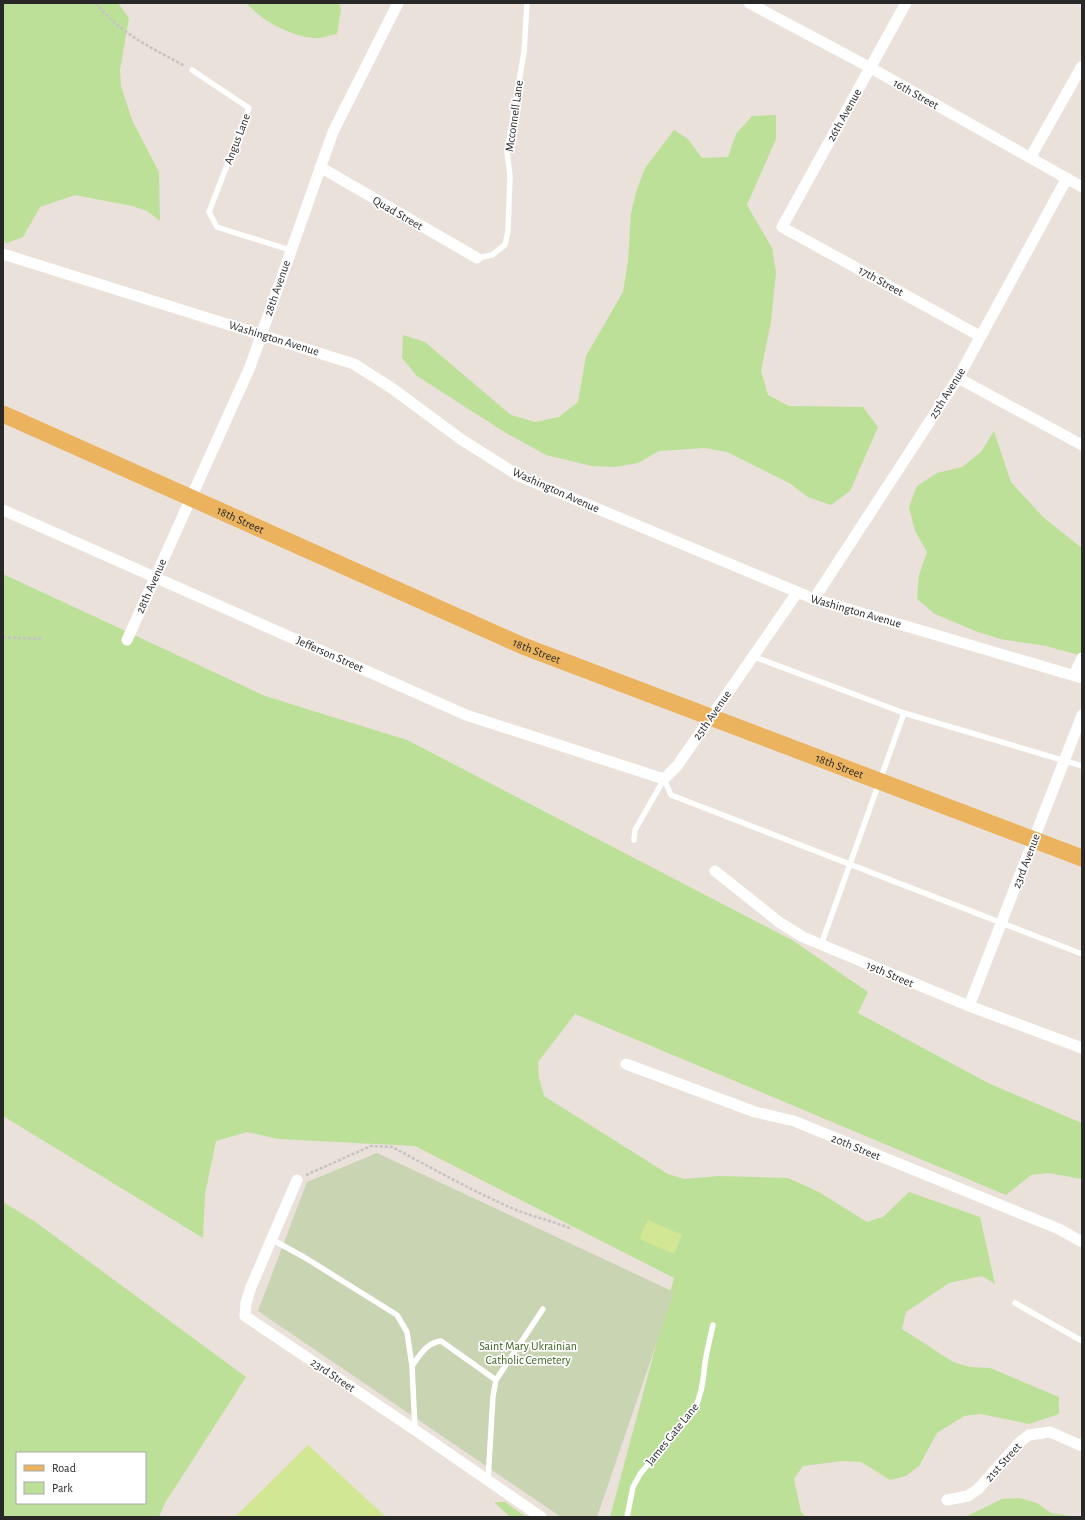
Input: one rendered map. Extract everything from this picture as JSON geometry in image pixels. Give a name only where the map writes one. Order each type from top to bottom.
[{"type":"main road","name":"18th Street","points":[[3,414],[523,646],[1033,841],[1082,858]]},
{"type":"street","name":"28th Avenue","points":[[127,640],[250,367],[320,167],[342,113],[398,3]]},
{"type":"street","name":"16th Street","points":[[749,3],[871,68],[1082,187]]},
{"type":"street","name":"26th Avenue","points":[[782,227],[906,3]]},
{"type":"street","points":[[1030,158],[1082,66]]},
{"type":"street","name":"Quad Street","points":[[320,167],[477,258]]},
{"type":"street","name":"25th Avenue","points":[[814,599],[958,378],[1067,178]]},
{"type":"street","name":"17th Street","points":[[782,227],[980,336]]},
{"type":"street","name":"Washington Avenue","points":[[3,254],[354,364],[393,389],[462,440],[519,476],[814,599],[1078,676]]},
{"type":"street","points":[[958,378],[1082,445]]},
{"type":"street","name":"Jefferson Street","points":[[3,510],[466,715],[664,779]]},
{"type":"street","name":"25th Avenue","points":[[664,779],[677,766],[752,656],[798,593]]},
{"type":"street","points":[[1078,676],[1082,658]]},
{"type":"street","name":"23rd Avenue","points":[[969,1006],[1082,715]]},
{"type":"street","name":"19th Street","points":[[715,871],[779,922],[821,945],[969,1006],[1082,1048]]},
{"type":"street","name":"20th Street","points":[[626,1064],[755,1112],[794,1121],[1059,1229],[1082,1242]]},
{"type":"street","name":"23rd Street","points":[[297,1180],[251,1287],[246,1303],[245,1316],[541,1517]]},
{"type":"street","name":"21st Street","points":[[947,1500],[968,1496],[978,1490],[1020,1442],[1029,1435],[1050,1432],[1082,1446]]},
{"type":"lane","name":"Mcconnell Lane","points":[[477,258],[492,255],[505,245],[508,231],[510,176],[507,152],[524,52],[527,3]]},
{"type":"lane","name":"Angus Lane","points":[[192,70],[249,108],[209,212],[216,227],[290,250]]},
{"type":"lane","points":[[752,656],[904,713],[1082,766]]},
{"type":"lane","points":[[821,945],[904,713]]},
{"type":"lane","name":"25th Avenue","points":[[634,840],[635,830],[664,779]]},
{"type":"lane","points":[[664,779],[671,795],[1082,954]]},
{"type":"lane","points":[[271,1239],[304,1257],[397,1315],[407,1332],[412,1366],[415,1430]]},
{"type":"lane","points":[[1015,1303],[1082,1341]]},
{"type":"lane","points":[[488,1481],[493,1396],[496,1380],[543,1309]]},
{"type":"lane","name":"James Gate Lane","points":[[627,1517],[633,1487],[640,1474],[693,1412],[699,1401],[703,1388],[708,1347],[713,1325]]},
{"type":"lane","points":[[412,1366],[426,1347],[441,1341],[496,1380]]},
{"type":"path","points":[[96,3],[107,17],[135,39],[192,70]]},
{"type":"path","points":[[3,637],[43,639]]},
{"type":"path","points":[[297,1180],[371,1146],[392,1147],[512,1208],[536,1218],[560,1224],[572,1229]]},
{"type":"green space","points":[[3,3],[118,3],[129,18],[120,70],[121,86],[132,120],[159,172],[160,221],[147,211],[132,206],[75,195],[40,207],[23,237],[7,243],[3,241]]},
{"type":"green space","points":[[246,3],[339,3],[341,9],[337,34],[316,38],[294,34],[276,26],[260,16]]},
{"type":"green space","points":[[776,115],[776,139],[747,205],[772,248],[776,272],[771,322],[761,371],[768,395],[789,406],[863,407],[878,427],[850,491],[831,505],[808,497],[789,483],[727,452],[705,448],[659,451],[638,463],[615,467],[592,466],[546,455],[506,433],[417,376],[402,358],[403,335],[425,342],[511,415],[535,422],[559,417],[578,402],[586,356],[623,292],[628,261],[631,213],[637,189],[645,168],[674,130],[688,139],[702,158],[728,157],[736,134],[752,116]]},
{"type":"green space","points":[[994,431],[1011,482],[1044,518],[1082,548],[1082,656],[1046,646],[1000,639],[978,632],[935,614],[917,599],[919,575],[927,552],[915,531],[909,507],[917,486],[937,473],[962,467],[981,452]]},
{"type":"green space","points":[[3,574],[265,696],[407,740],[792,940],[868,992],[858,1013],[990,1084],[1082,1123],[1082,1179],[1048,1173],[1031,1175],[1006,1195],[575,1014],[538,1062],[539,1078],[544,1096],[668,1174],[684,1179],[719,1176],[788,1178],[819,1192],[867,1222],[883,1217],[909,1192],[980,1217],[995,1284],[982,1276],[949,1283],[906,1312],[902,1329],[953,1362],[970,1367],[990,1368],[1059,1397],[1059,1414],[1029,1424],[981,1414],[964,1416],[937,1433],[919,1466],[906,1476],[890,1480],[861,1462],[843,1461],[803,1466],[794,1479],[801,1512],[806,1517],[610,1517],[674,1278],[415,1146],[278,1139],[247,1132],[216,1141],[205,1194],[203,1238],[3,1116]]},
{"type":"green space","name":"Saint Mary Ukrainian Catholic Cemetery","points":[[377,1153],[674,1292],[597,1517],[561,1517],[258,1311],[307,1182]]},
{"type":"green space","points":[[3,1202],[34,1221],[246,1377],[165,1503],[159,1517],[3,1517]]},
{"type":"green space","points":[[648,1220],[682,1235],[674,1254],[639,1239]]},
{"type":"green space","points":[[308,1445],[386,1517],[235,1517]]},
{"type":"green space","points":[[1019,1498],[1037,1503],[1051,1513],[1078,1517],[965,1517],[1002,1499]]},
{"type":"green space","points":[[494,1502],[505,1502],[526,1517],[510,1517]]}]
